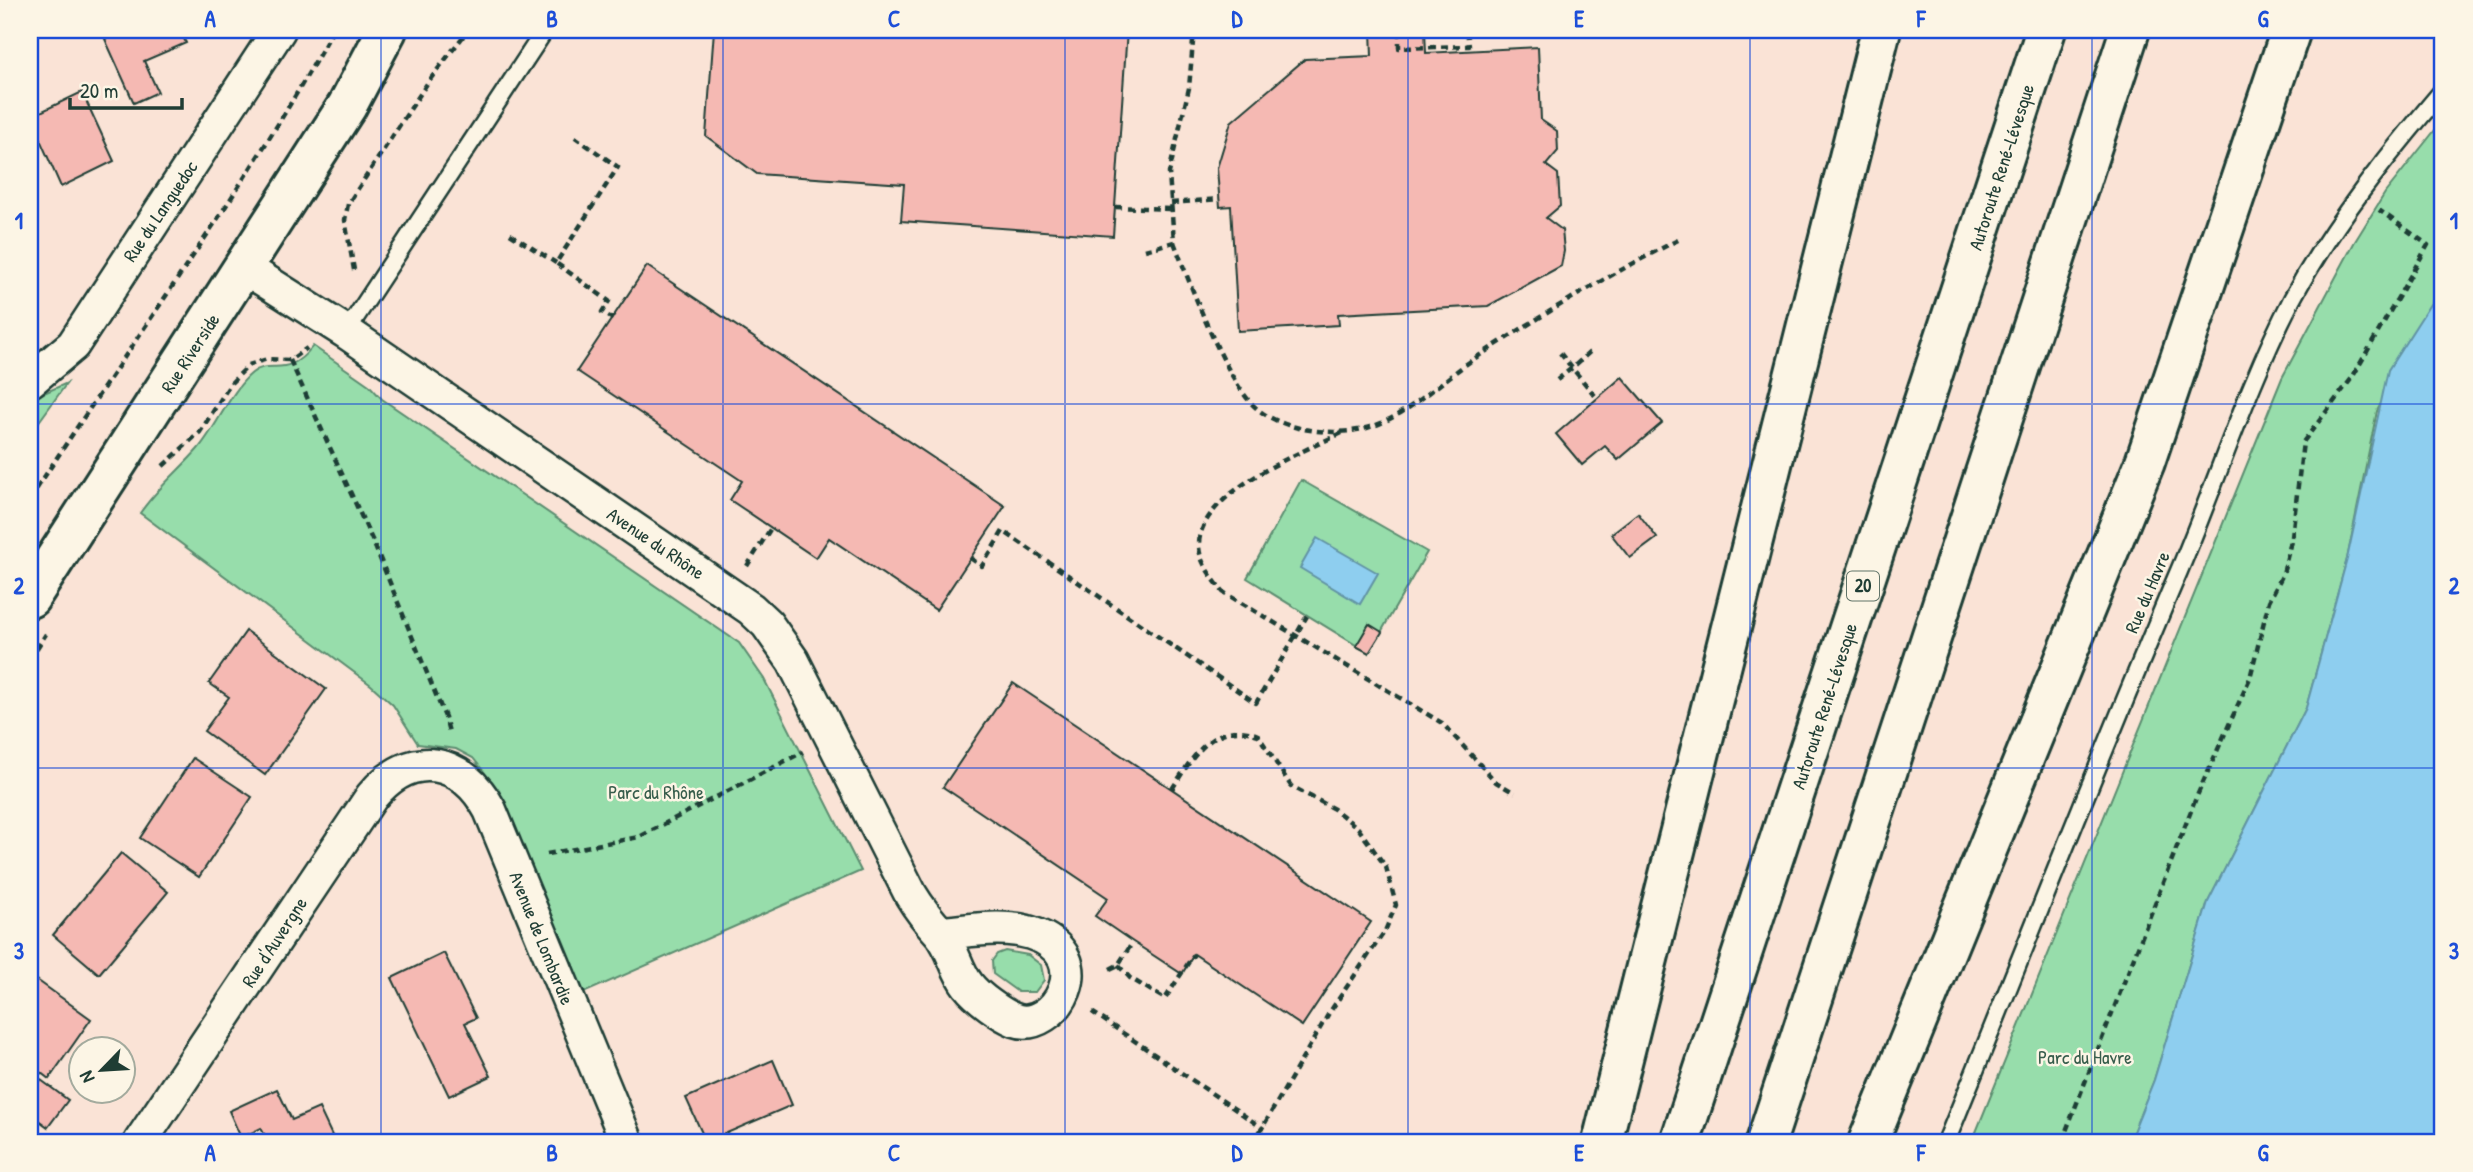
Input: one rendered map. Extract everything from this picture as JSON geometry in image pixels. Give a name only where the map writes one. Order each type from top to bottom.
[{"type":"main road","name":"Rue Riverside","points":[[40,612],[245,268],[347,106],[387,30]]},
{"type":"main road","name":"Rue Riverside","points":[[347,106],[416,30]]},
{"type":"main road","points":[[1602,1142],[1881,30]]},
{"type":"main road","name":"Autoroute René-Lévesque","points":[[1680,1142],[2046,30]]},
{"type":"main road","points":[[1766,1142],[2130,30]]},
{"type":"main road","points":[[1868,1142],[2145,462],[2291,30]]},
{"type":"street","name":"Rue du Languedoc","points":[[30,381],[73,345],[279,30]]},
{"type":"street","name":"Avenue du Rhône","points":[[245,268],[346,332],[731,594],[767,624],[793,661],[911,895],[927,921],[940,933]]},
{"type":"street","name":"Rue d'Auvergne","points":[[140,1142],[372,796],[395,775],[427,765]]},
{"type":"street","name":"Avenue de Lombardie","points":[[427,765],[446,766],[460,772],[481,793],[490,810],[626,1142]]},
{"type":"lane","points":[[346,332],[545,30]]},
{"type":"lane","name":"Rue du Havre","points":[[1946,1142],[2096,766],[2181,566],[2267,351],[2294,296],[2334,231],[2373,175],[2443,90]]},
{"type":"path","points":[[30,499],[135,338],[230,201],[291,104],[332,30]]},
{"type":"path","points":[[353,280],[345,220],[348,204],[416,101],[468,30]]},
{"type":"path","points":[[1194,30],[1189,88],[1169,173],[1174,242],[1204,315],[1234,376],[1251,403],[1264,414],[1284,423],[1316,430],[1345,431],[1368,428],[1386,420],[1473,360],[1680,239]]},
{"type":"path","points":[[1399,30],[1399,48],[1469,46],[1467,30]]},
{"type":"path","points":[[556,263],[618,167],[575,137]]},
{"type":"path","points":[[1115,207],[1172,206],[1220,199]]},
{"type":"path","points":[[2067,1142],[2066,1131],[2192,810],[2250,678],[2266,611],[2283,573],[2292,537],[2303,442],[2352,378],[2428,245],[2376,207]]},
{"type":"path","points":[[510,234],[609,301],[602,312],[612,319]]},
{"type":"path","points":[[1145,250],[1174,242]]},
{"type":"path","points":[[156,473],[200,432],[231,383],[249,365],[267,359],[290,360],[313,341]]},
{"type":"path","points":[[1557,380],[1591,351]]},
{"type":"path","points":[[1560,353],[1598,398]]},
{"type":"path","points":[[290,360],[374,544],[445,717],[450,739]]},
{"type":"path","points":[[1345,431],[1298,454],[1228,495],[1210,513],[1201,529],[1199,546],[1202,562],[1223,592],[1442,723],[1496,782],[1515,793]]},
{"type":"path","points":[[749,563],[771,528]]},
{"type":"path","points":[[970,558],[982,566],[1003,531],[1256,703],[1307,616]]},
{"type":"path","points":[[30,659],[40,612]]},
{"type":"path","points":[[1172,789],[1194,755],[1219,734],[1233,730],[1258,735],[1292,786],[1335,809],[1358,828],[1387,866],[1394,888],[1393,916],[1329,1013],[1264,1129],[1254,1142]]},
{"type":"path","points":[[534,856],[639,837],[802,753]]},
{"type":"path","points":[[1110,970],[1118,965],[1133,942]]},
{"type":"path","points":[[1118,965],[1130,978],[1165,999],[1195,954]]},
{"type":"path","points":[[1088,1009],[1264,1129]]},
{"type":"green space","name":"Parc du Havre","points":[[2443,120],[2443,284],[2377,411],[2347,559],[2306,708],[2208,902],[2154,1080],[2129,1142],[1972,1142],[2282,378],[2354,243],[2385,193]]},
{"type":"green space","name":"Parc du Rhône","points":[[313,346],[369,385],[382,399],[739,643],[764,679],[861,871],[579,995],[497,794],[473,758],[456,749],[418,744],[393,705],[371,685],[140,513],[198,449],[244,380],[259,369],[294,363]]},
{"type":"green space","points":[[67,383],[30,434],[30,399]]},
{"type":"green space","points":[[1301,480],[1427,552],[1369,653],[1247,578]]},
{"type":"green space","points":[[1005,951],[1028,955],[1041,965],[1044,980],[1035,992],[1018,992],[993,974],[992,961],[997,954]]},
{"type":"water","points":[[2443,284],[2443,1142],[2129,1142],[2154,1080],[2208,902],[2306,708],[2347,559],[2388,370]]},
{"type":"water","points":[[1317,538],[1378,573],[1360,604],[1300,568]]},
{"type":"building","points":[[114,30],[180,30],[186,43],[144,61],[158,92],[134,103],[105,39],[116,34]]},
{"type":"building","points":[[714,30],[1127,30],[1113,236],[901,221],[904,184],[757,174],[706,136]]},
{"type":"building","points":[[1371,30],[1425,30],[1426,53],[1538,47],[1541,120],[1557,131],[1558,151],[1546,165],[1558,174],[1560,206],[1546,218],[1562,230],[1564,251],[1561,266],[1488,306],[1338,314],[1339,325],[1238,331],[1231,206],[1220,207],[1217,168],[1231,122],[1305,59],[1372,56]]},
{"type":"building","points":[[82,92],[114,161],[61,187],[30,117]]},
{"type":"building","points":[[647,266],[1005,506],[936,610],[829,538],[816,558],[730,500],[742,481],[577,371]]},
{"type":"building","points":[[1622,377],[1662,423],[1618,460],[1605,446],[1582,465],[1556,434]]},
{"type":"building","points":[[1638,513],[1657,538],[1630,558],[1611,534]]},
{"type":"building","points":[[1369,624],[1382,632],[1369,653],[1356,646]]},
{"type":"building","points":[[246,631],[326,689],[265,775],[204,731],[229,697],[209,683]]},
{"type":"building","points":[[1013,683],[1371,922],[1302,1026],[1194,954],[1182,974],[1133,942],[1095,916],[1108,898],[943,787]]},
{"type":"building","points":[[193,758],[252,797],[199,877],[140,838]]},
{"type":"building","points":[[121,853],[168,892],[99,974],[53,935]]},
{"type":"building","points":[[444,953],[476,1018],[465,1023],[491,1076],[449,1096],[392,978]]},
{"type":"building","points":[[30,975],[91,1019],[79,1036],[66,1036],[66,1055],[49,1079],[36,1069],[30,1078]]},
{"type":"building","points":[[773,1060],[792,1105],[706,1142],[686,1098]]},
{"type":"building","points":[[41,1080],[66,1099],[66,1103],[48,1127],[30,1114],[30,1094]]},
{"type":"building","points":[[277,1089],[292,1120],[319,1108],[335,1142],[268,1142],[261,1128],[241,1138],[229,1111]]}]
